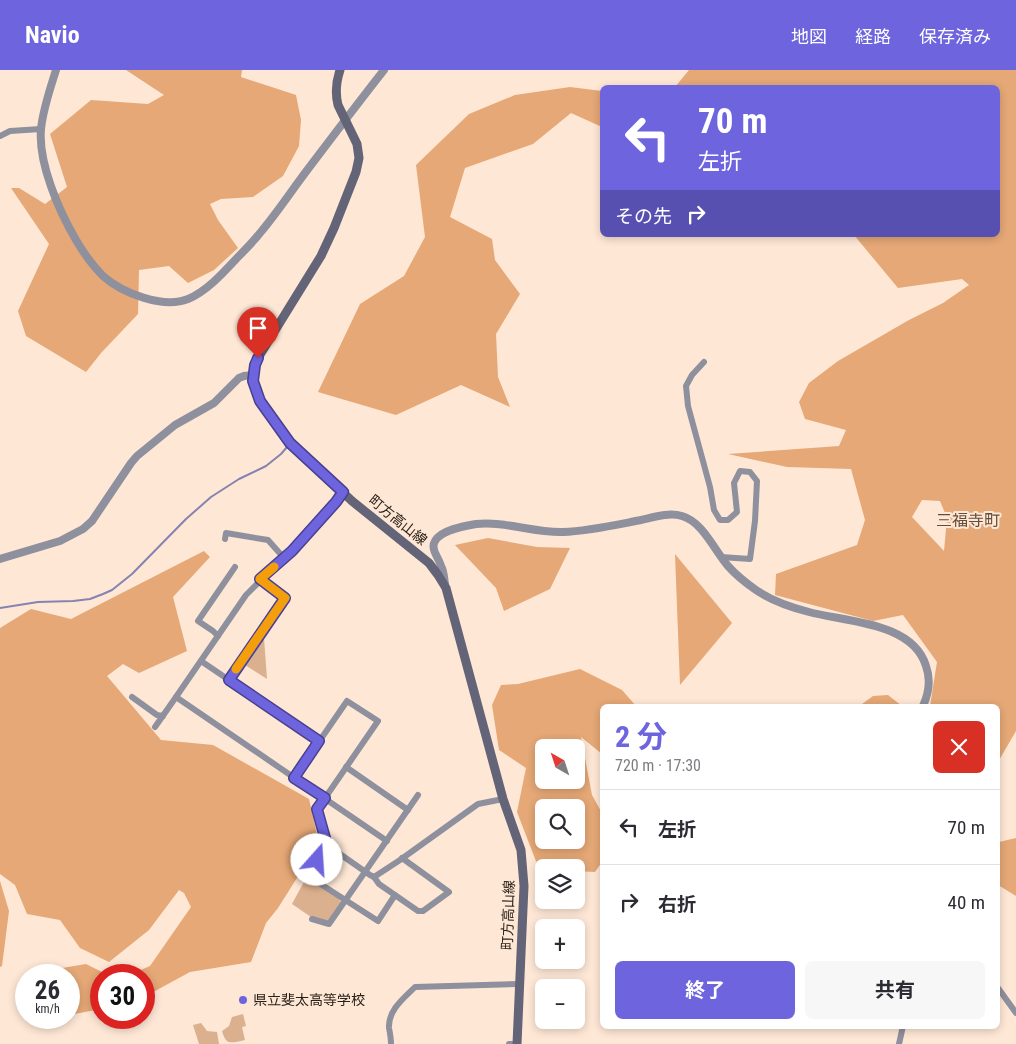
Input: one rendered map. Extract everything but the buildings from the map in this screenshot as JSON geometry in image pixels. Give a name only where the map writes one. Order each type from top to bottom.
[{"type":"main road","points":[[253,376],[258,358],[320,256],[334,228],[352,185],[358,165],[357,144],[336,98],[340,70]]},
{"type":"main road","name":"町方高山線","points":[[253,376],[254,387],[260,401],[290,443],[376,522],[429,564],[446,588],[503,800],[519,843],[522,858],[524,886],[517,1044]]},
{"type":"street","points":[[56,70],[43,112],[41,149],[47,174],[69,227],[82,250],[102,275],[126,290],[163,302],[179,302],[189,298],[203,290],[225,272],[261,232],[384,70]]},
{"type":"street","points":[[0,136],[10,131],[41,129]]},
{"type":"street","points":[[704,362],[692,375],[686,386],[688,406],[710,487],[714,510],[720,520],[728,520],[737,512],[734,484],[740,471],[750,472],[757,481],[755,522],[750,559],[721,557]]},
{"type":"street","points":[[0,559],[60,541],[83,529],[92,520],[137,456],[175,425],[214,403],[239,378],[253,376]]},
{"type":"street","points":[[155,727],[246,595],[260,579],[292,551],[343,492]]},
{"type":"street","points":[[446,588],[441,565],[433,545],[438,537],[453,529],[481,524],[563,532],[679,515],[699,526],[732,571],[763,595],[810,612],[876,626],[906,638],[921,653],[928,670],[928,693],[924,704]]},
{"type":"street","points":[[225,539],[226,533],[268,540],[284,558]]},
{"type":"street","points":[[218,636],[198,621],[235,567]]},
{"type":"street","points":[[229,680],[285,598],[260,579]]},
{"type":"street","points":[[201,661],[319,741]]},
{"type":"street","points":[[132,697],[162,716]]},
{"type":"street","points":[[176,697],[387,841]]},
{"type":"street","points":[[294,778],[347,701],[378,721],[317,809],[327,845],[374,877],[379,884],[418,911],[422,911],[449,892],[402,858]]},
{"type":"street","points":[[346,767],[408,810]]},
{"type":"street","points":[[312,919],[329,924],[418,795]]},
{"type":"street","points":[[374,877],[478,804],[503,800]]},
{"type":"street","points":[[327,845],[308,876],[378,920],[395,895]]},
{"type":"street","points":[[391,1044],[390,1017],[396,1006],[415,987],[519,984]]},
{"type":"street","points":[[1000,991],[1016,1013]]},
{"type":"street","points":[[899,1044],[902,1029]]},
{"type":"shaded area","points":[[126,70],[242,70],[241,77],[296,95],[301,120],[299,146],[283,176],[253,197],[221,199],[210,204],[218,220],[238,248],[214,270],[188,283],[169,266],[139,270],[138,314],[101,353],[86,372],[26,336],[18,311],[49,244],[11,188],[19,188],[45,204],[67,187],[50,134],[91,100],[148,104],[164,95]]},
{"type":"shaded area","points":[[689,70],[1016,70],[1016,731],[1000,759],[1000,704],[930,704],[937,662],[903,615],[873,621],[775,595],[776,574],[857,545],[865,520],[851,469],[787,467],[728,454],[839,446],[846,430],[805,419],[799,402],[809,383],[838,361],[909,320],[943,303],[969,285],[962,279],[898,288],[856,237],[1000,237],[1000,85],[677,85]],"holes":[[[922,500],[940,501],[947,518],[944,551],[912,517]]]},
{"type":"shaded area","points":[[570,87],[600,91],[600,126],[571,113],[533,144],[465,168],[450,217],[492,239],[495,260],[520,294],[496,334],[498,377],[510,407],[461,385],[396,415],[318,392],[360,304],[404,276],[425,237],[416,165],[469,114],[515,95]]},
{"type":"shaded area","points":[[488,538],[537,547],[570,548],[550,589],[504,611],[496,588],[455,545]]},
{"type":"shaded area","points":[[204,551],[210,557],[173,597],[187,651],[139,673],[123,664],[107,676],[161,740],[213,745],[309,799],[319,843],[278,908],[266,923],[251,962],[190,972],[155,991],[155,964],[151,964],[191,907],[184,893],[179,890],[149,930],[109,962],[80,948],[60,920],[27,914],[15,885],[0,874],[0,628],[31,609],[71,619]]},
{"type":"shaded area","points":[[675,554],[732,623],[680,685]]},
{"type":"shaded area","points":[[264,638],[267,679],[245,665]]},
{"type":"shaded area","points":[[580,669],[622,690],[634,704],[600,704],[600,752],[581,737],[581,739],[535,739],[535,789],[585,789],[585,758],[592,795],[600,809],[600,865],[595,872],[585,871],[585,859],[535,859],[517,812],[526,768],[499,750],[492,705],[501,685],[518,684]]},
{"type":"shaded area","points":[[888,695],[899,704],[862,704],[873,696]]},
{"type":"shaded area","points":[[1016,838],[1016,896],[1000,886],[1000,842]]},
{"type":"shaded area","points":[[306,878],[341,902],[328,921],[311,917],[292,904]]},
{"type":"shaded area","points":[[0,881],[9,911],[2,966],[0,967]]},
{"type":"shaded area","points":[[86,964],[90,966],[90,1011],[80,1013],[80,965]]},
{"type":"shaded area","points":[[243,1014],[246,1026],[242,1027],[245,1040],[227,1041],[222,1031],[229,1026],[232,1017]]},
{"type":"shaded area","points":[[201,1023],[207,1031],[217,1032],[219,1044],[199,1044],[193,1025]]},
{"type":"waterway","points":[[0,608],[38,602],[90,599],[112,590],[132,574],[186,519],[211,497],[239,479],[266,466],[287,447]]},
{"type":"slow traffic","points":[[236,669],[285,598],[260,579],[274,567]]},
{"type":"place","name":"県立斐太高等学校","points":[[243,1000]]},
{"type":"district","name":"三福寺町","points":[[968,520]]},
{"type":"route","points":[[258,358],[253,381],[260,401],[290,443],[343,492],[292,551],[260,579],[285,598],[229,680],[319,741],[294,778],[325,798],[317,809],[327,845],[317,860]]}]
